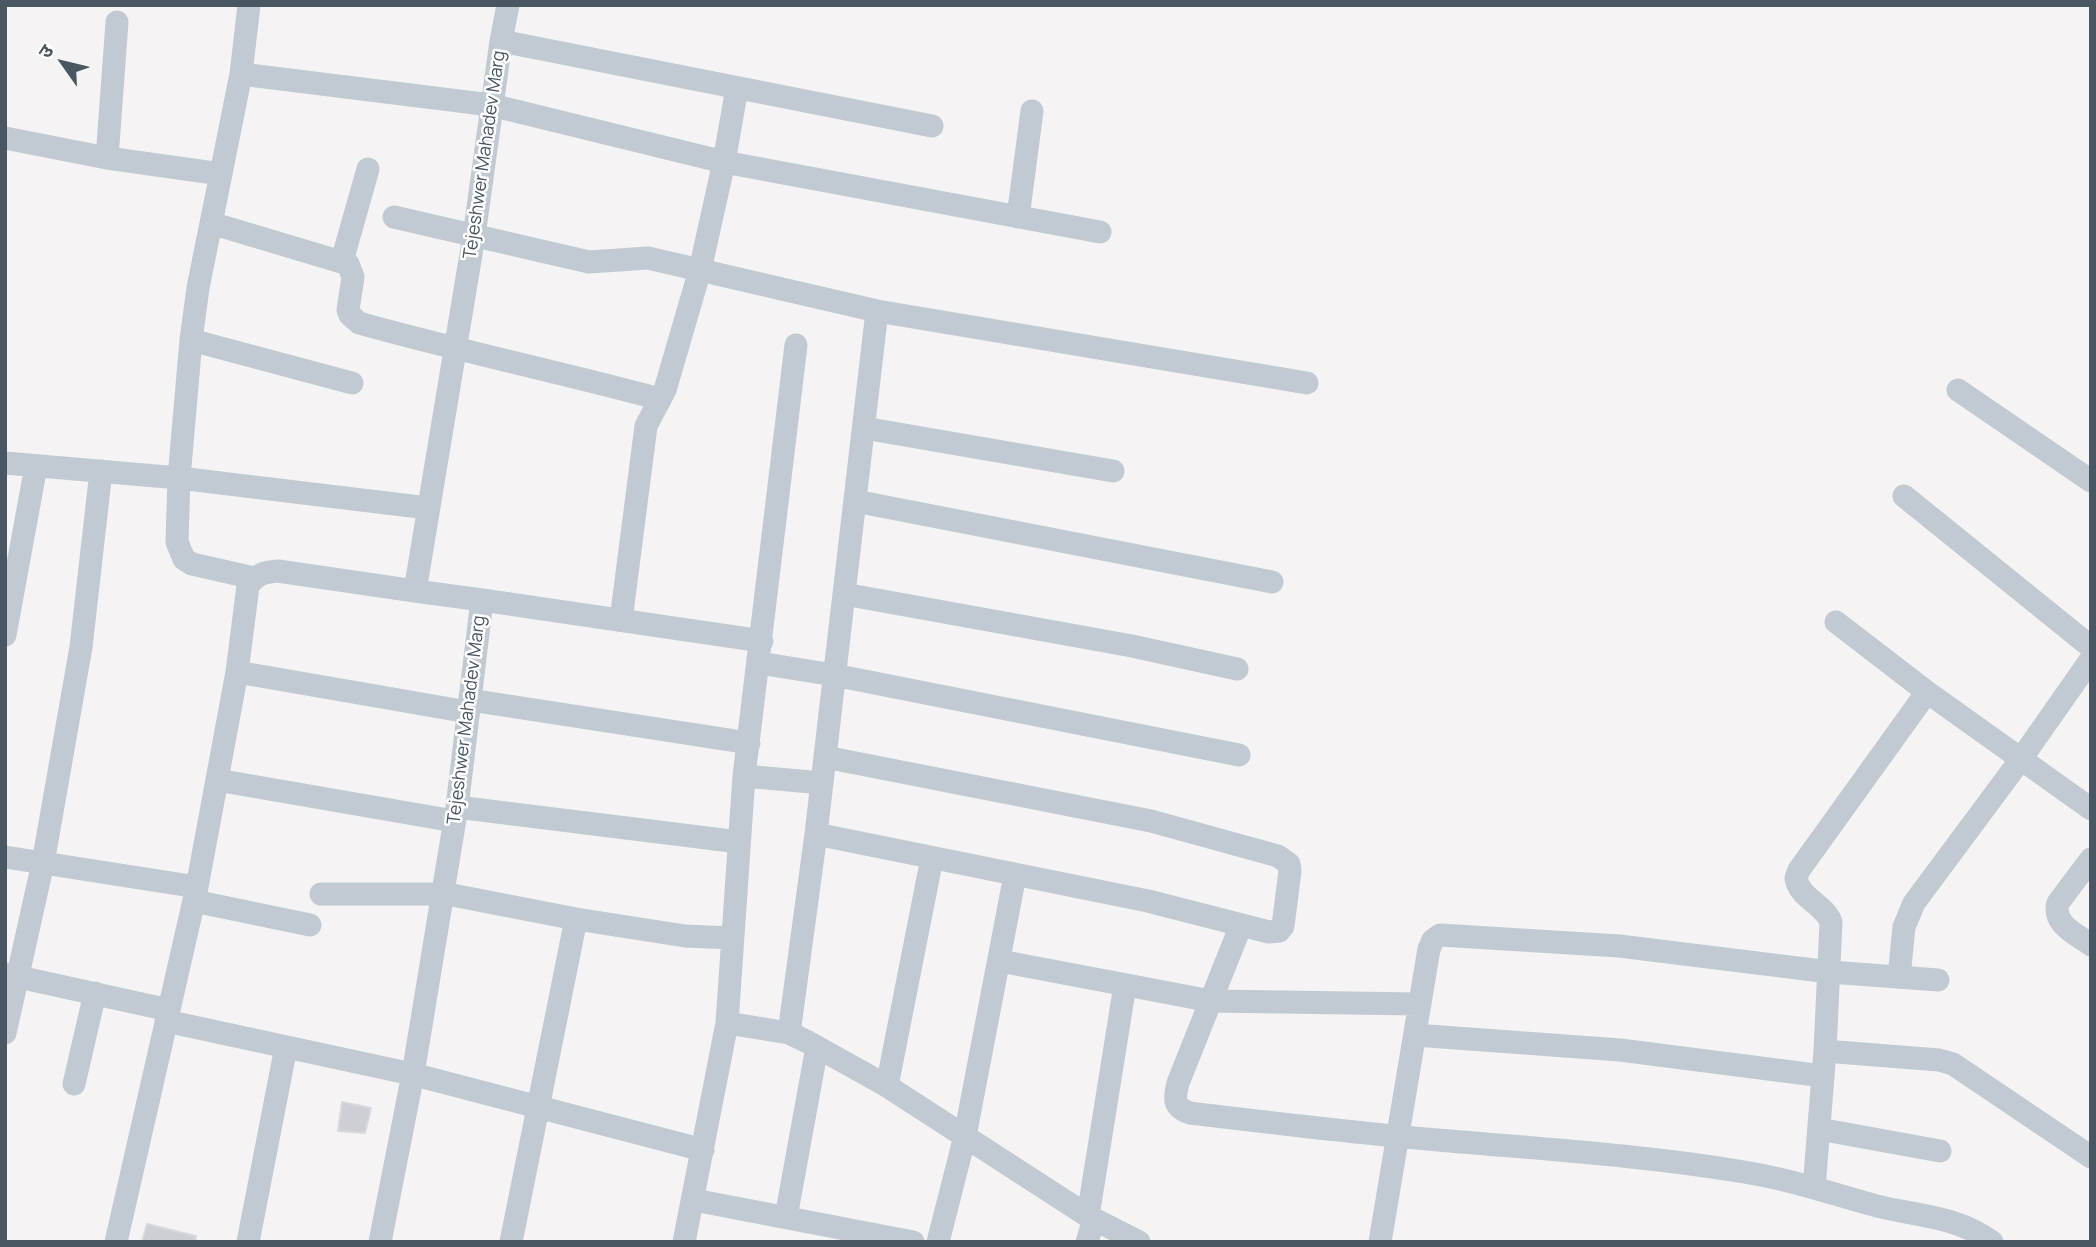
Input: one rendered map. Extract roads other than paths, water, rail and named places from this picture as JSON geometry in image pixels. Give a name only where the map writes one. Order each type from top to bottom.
[{"type":"street","points":[[248,5],[241,74],[198,288],[191,340],[179,478],[177,542],[184,559],[192,564],[254,578]]},
{"type":"street","name":"Tejeshwer Mahadev Marg","points":[[380,1242],[414,1074],[456,814],[482,600],[415,591],[474,236],[494,106],[500,41],[508,5]]},
{"type":"street","points":[[107,158],[117,22]]},
{"type":"street","points":[[500,41],[932,126]]},
{"type":"street","points":[[241,74],[494,106],[724,162],[1100,232]]},
{"type":"street","points":[[621,621],[645,436],[652,412],[669,379],[699,270],[724,162],[737,88]]},
{"type":"street","points":[[1018,216],[1032,111]]},
{"type":"street","points":[[5,138],[107,158],[221,174]]},
{"type":"street","points":[[342,261],[368,169]]},
{"type":"street","points":[[394,217],[589,262],[648,258],[877,311],[1307,383]]},
{"type":"street","points":[[211,223],[342,261],[351,269],[353,276],[348,310],[359,323],[454,350],[573,376],[660,399]]},
{"type":"street","points":[[789,1033],[816,834],[877,311]]},
{"type":"street","points":[[191,340],[352,383]]},
{"type":"street","points":[[684,1242],[727,1023],[744,776],[796,345]]},
{"type":"street","points":[[1958,390],[2088,474]]},
{"type":"street","points":[[864,428],[1113,471]]},
{"type":"street","points":[[5,463],[179,478],[428,508]]},
{"type":"street","points":[[5,635],[36,466]]},
{"type":"street","points":[[5,1033],[11,975],[44,863],[81,647],[101,471]]},
{"type":"street","points":[[1904,496],[2091,647]]},
{"type":"street","points":[[855,501],[1272,582]]},
{"type":"street","points":[[116,1242],[196,894],[237,672],[248,586],[264,572],[278,571],[415,591]]},
{"type":"street","points":[[844,594],[1132,646],[1237,668]]},
{"type":"street","points":[[482,600],[621,621],[760,652],[834,675],[1239,755]]},
{"type":"street","points":[[1836,622],[1927,692],[2091,809]]},
{"type":"street","points":[[1899,978],[1904,927],[1914,903],[2091,659]]},
{"type":"street","points":[[237,672],[749,743]]},
{"type":"street","points":[[1814,1188],[1825,1051],[1831,922],[1824,910],[1802,891],[1796,878],[1799,870],[1927,692]]},
{"type":"street","points":[[816,834],[1148,901],[1274,932],[1283,926],[1290,871],[1289,864],[1284,859],[1151,821],[825,757]]},
{"type":"street","points":[[744,776],[822,783]]},
{"type":"street","points":[[217,780],[456,814],[739,842]]},
{"type":"street","points":[[5,857],[196,894],[310,925]]},
{"type":"street","points":[[887,1086],[932,858]]},
{"type":"street","points":[[2091,859],[2058,903],[2056,911],[2057,918],[2067,928],[2091,945]]},
{"type":"street","points":[[938,1242],[965,1136],[1015,875]]},
{"type":"street","points":[[321,894],[443,894],[685,936],[732,938]]},
{"type":"street","points":[[511,1242],[576,919]]},
{"type":"street","points":[[1241,925],[1178,1083],[1174,1099],[1176,1106],[1182,1110],[1399,1137],[1617,1156],[1743,1171],[1951,1221],[1992,1242]]},
{"type":"street","points":[[1380,1242],[1429,949],[1440,934],[1619,946],[1830,972],[1938,980]]},
{"type":"street","points":[[1000,961],[1211,1001],[1420,1004]]},
{"type":"street","points":[[11,975],[95,993],[286,1047],[414,1074],[703,1150]]},
{"type":"street","points":[[1087,1242],[1125,985]]},
{"type":"street","points":[[75,1084],[95,993]]},
{"type":"street","points":[[727,1023],[789,1033],[817,1047],[887,1086],[1091,1217],[1139,1242]]},
{"type":"street","points":[[1415,1035],[1620,1050],[1823,1076]]},
{"type":"street","points":[[248,1242],[286,1047]]},
{"type":"street","points":[[786,1217],[817,1047]]},
{"type":"street","points":[[1825,1051],[1939,1060],[1954,1064],[2091,1157]]},
{"type":"street","points":[[1819,1129],[1940,1152]]},
{"type":"street","points":[[694,1200],[914,1242]]}]
